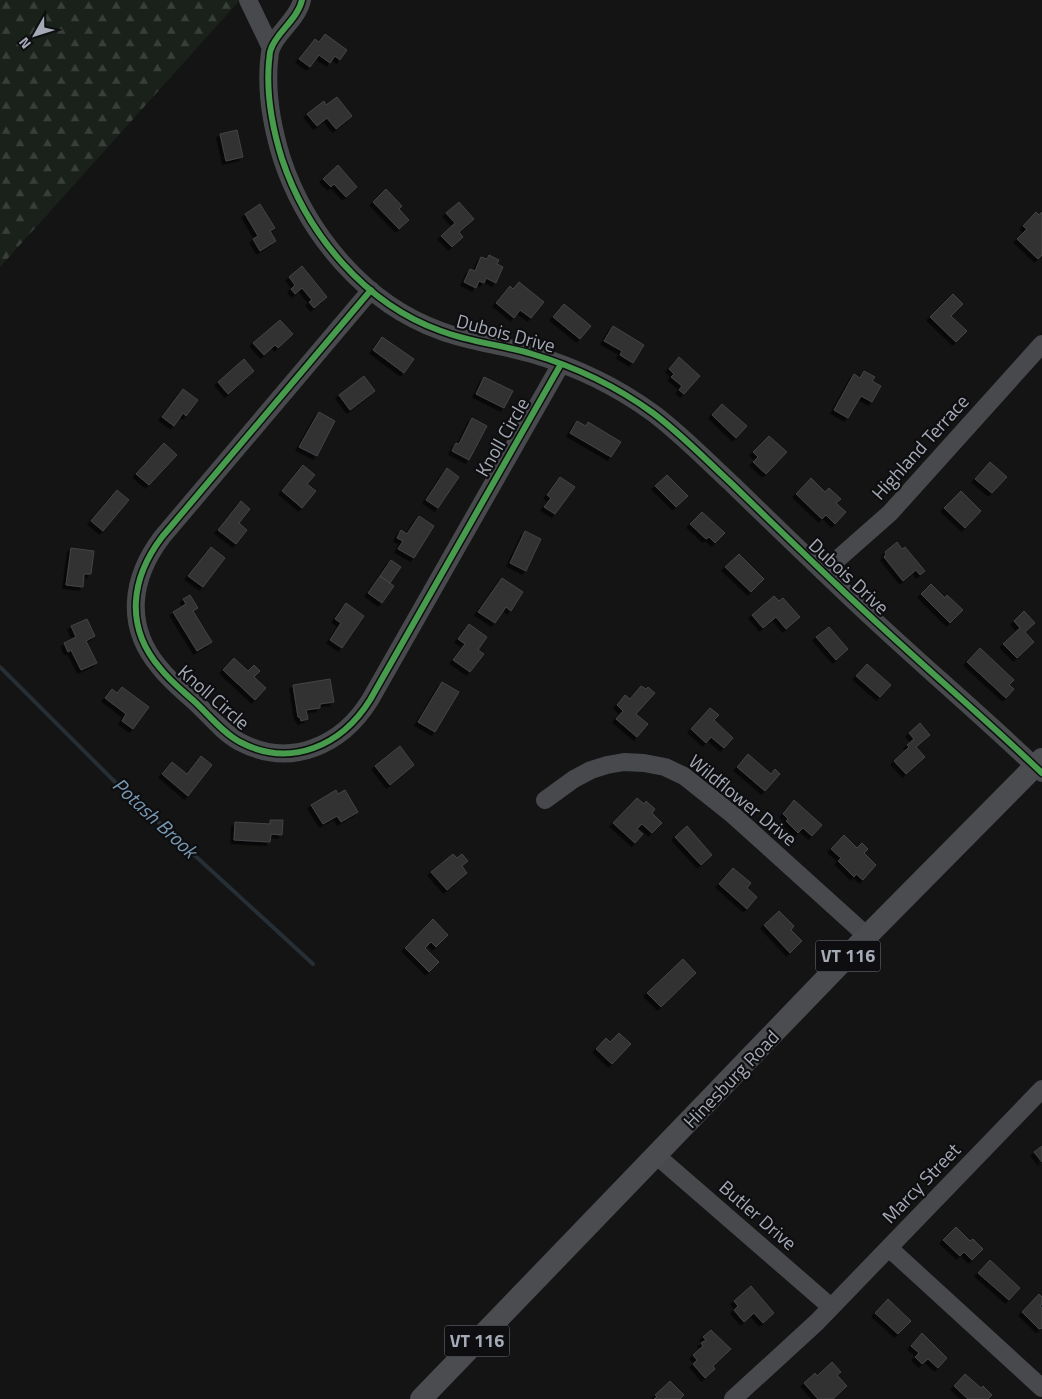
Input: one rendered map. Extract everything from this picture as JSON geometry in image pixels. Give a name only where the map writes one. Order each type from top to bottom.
[{"type":"main road","name":"Hinesburg Road","points":[[421,1399],[867,936],[1040,766]]},
{"type":"street","points":[[248,0],[271,48],[299,10],[302,0]]},
{"type":"street","name":"Dubois Drive","points":[[271,48],[268,85],[270,108],[279,150],[292,186],[324,240],[338,258],[371,290],[408,315],[441,331],[561,364],[608,384],[626,394],[665,422],[874,620],[1040,766]]},
{"type":"street","name":"Knoll Circle","points":[[371,290],[162,537],[146,560],[139,578],[136,607],[138,627],[144,644],[166,675],[240,742],[277,752],[305,751],[334,739],[358,718],[561,364]]},
{"type":"street","name":"Highland Terrace","points":[[823,572],[890,513],[1042,344]]},
{"type":"street","name":"Wildflower Drive","points":[[545,800],[574,779],[591,770],[607,765],[624,762],[665,767],[684,776],[733,815],[867,936]]},
{"type":"street","name":"Marcy Street","points":[[733,1399],[797,1341],[831,1307],[1042,1089]]},
{"type":"street","name":"Butler Drive","points":[[657,1156],[831,1307]]},
{"type":"street","points":[[888,1248],[1042,1388]]},
{"type":"green space","points":[[0,0],[240,0],[0,267]]},
{"type":"building","points":[[325,34],[347,50],[340,60],[335,56],[330,63],[319,55],[310,67],[299,59],[315,39],[319,42]]},
{"type":"building","points":[[337,97],[352,116],[336,129],[327,118],[317,126],[307,114],[324,101],[326,105]]},
{"type":"building","points":[[237,130],[243,157],[226,161],[220,134]]},
{"type":"building","points":[[338,165],[357,187],[346,197],[334,184],[331,187],[323,179]]},
{"type":"building","points":[[386,189],[402,206],[399,209],[409,220],[399,229],[373,202]]},
{"type":"building","points":[[459,202],[474,219],[459,232],[463,237],[452,247],[441,236],[455,223],[446,213]]},
{"type":"building","points":[[260,204],[275,228],[270,231],[276,241],[260,251],[253,239],[258,236],[245,214]]},
{"type":"building","points":[[1036,212],[1039,215],[1042,212],[1042,255],[1038,259],[1017,239],[1027,229],[1023,226]]},
{"type":"building","points":[[489,255],[499,260],[497,264],[503,267],[496,283],[486,278],[484,283],[479,281],[476,288],[464,282],[470,269],[475,271],[481,257],[487,259]]},
{"type":"building","points":[[302,266],[327,297],[314,308],[309,302],[312,300],[302,288],[295,294],[291,289],[295,285],[289,277]]},
{"type":"building","points":[[519,282],[544,302],[531,318],[520,310],[514,318],[496,303],[510,286],[513,289]]},
{"type":"building","points":[[953,294],[963,304],[951,316],[967,331],[956,342],[930,317]]},
{"type":"building","points":[[564,304],[591,326],[580,339],[553,317]]},
{"type":"building","points":[[280,320],[293,334],[278,348],[275,345],[264,355],[253,343]]},
{"type":"building","points":[[613,326],[644,345],[633,363],[620,355],[622,351],[604,341]]},
{"type":"building","points":[[382,337],[414,359],[404,373],[373,350]]},
{"type":"building","points":[[679,357],[700,376],[684,394],[679,390],[682,386],[671,377],[674,374],[669,369]]},
{"type":"building","points":[[244,359],[254,371],[228,394],[218,382]]},
{"type":"building","points":[[864,371],[875,377],[872,381],[881,386],[872,402],[861,396],[848,418],[834,410],[854,374],[860,378]]},
{"type":"building","points":[[364,376],[375,391],[350,410],[339,395]]},
{"type":"building","points":[[484,377],[513,391],[504,408],[476,394]]},
{"type":"building","points":[[183,389],[198,400],[186,416],[183,413],[174,426],[162,417]]},
{"type":"building","points":[[722,404],[747,426],[736,438],[712,415]]},
{"type":"building","points":[[319,412],[335,421],[317,456],[299,447]]},
{"type":"building","points":[[472,418],[487,426],[469,460],[452,451],[456,443],[459,444]]},
{"type":"building","points":[[577,421],[586,426],[588,422],[621,442],[611,457],[570,433]]},
{"type":"building","points":[[769,436],[787,452],[766,474],[753,462],[758,457],[753,452]]},
{"type":"building","points":[[164,443],[177,455],[149,485],[136,474]]},
{"type":"building","points":[[990,462],[1007,477],[992,493],[975,479]]},
{"type":"building","points":[[303,465],[315,475],[307,484],[316,491],[302,508],[282,491]]},
{"type":"building","points":[[447,468],[459,477],[438,508],[426,500]]},
{"type":"building","points":[[667,475],[688,496],[676,507],[655,486]]},
{"type":"building","points":[[560,477],[575,487],[555,514],[544,507],[551,498],[547,495]]},
{"type":"building","points":[[811,478],[825,492],[829,488],[841,499],[836,503],[846,512],[835,524],[826,515],[822,519],[796,494]]},
{"type":"building","points":[[117,490],[129,500],[103,531],[91,521]]},
{"type":"building","points":[[961,491],[981,511],[965,528],[944,508]]},
{"type":"building","points":[[241,501],[250,509],[239,523],[247,530],[236,544],[218,530]]},
{"type":"building","points":[[702,512],[725,533],[715,543],[709,537],[706,539],[690,524]]},
{"type":"building","points":[[419,516],[434,526],[414,558],[398,549],[403,541],[397,538],[401,530],[407,534]]},
{"type":"building","points":[[525,531],[541,539],[526,571],[510,563]]},
{"type":"building","points":[[897,542],[902,549],[905,547],[925,571],[920,575],[916,570],[903,581],[884,557],[885,552]]},
{"type":"building","points":[[211,547],[225,558],[203,587],[188,576]]},
{"type":"building","points":[[71,548],[94,551],[91,574],[84,574],[83,587],[66,585]]},
{"type":"building","points":[[739,554],[764,579],[751,592],[725,567]]},
{"type":"building","points":[[391,560],[401,567],[390,583],[380,576]]},
{"type":"building","points":[[380,576],[394,586],[382,603],[368,593]]},
{"type":"building","points":[[502,578],[523,592],[511,611],[506,607],[495,623],[478,612]]},
{"type":"building","points":[[931,584],[945,598],[947,595],[963,610],[950,623],[921,594]]},
{"type":"building","points":[[190,595],[198,608],[193,611],[212,642],[197,651],[173,612],[186,604],[183,599]]},
{"type":"building","points":[[774,596],[779,601],[783,598],[800,617],[786,629],[776,617],[763,628],[752,615]]},
{"type":"building","points":[[346,603],[364,616],[342,648],[330,640],[341,623],[335,619]]},
{"type":"building","points":[[1024,611],[1035,623],[1025,632],[1034,642],[1017,658],[1003,644],[1020,628],[1014,621]]},
{"type":"building","points":[[87,619],[95,636],[86,641],[97,663],[81,670],[71,650],[68,652],[64,643],[76,637],[71,626]]},
{"type":"building","points":[[469,624],[487,637],[478,650],[484,654],[470,672],[453,660],[465,644],[458,639]]},
{"type":"building","points":[[829,627],[848,649],[836,660],[816,637]]},
{"type":"building","points":[[980,648],[1014,680],[1009,685],[1014,689],[1006,698],[967,662]]},
{"type":"building","points":[[234,658],[248,671],[254,665],[260,671],[254,677],[266,688],[255,700],[223,670]]},
{"type":"building","points":[[867,664],[891,685],[880,697],[856,676]]},
{"type":"building","points":[[330,679],[334,702],[320,704],[320,708],[306,710],[308,719],[301,721],[300,717],[298,717],[293,685]]},
{"type":"building","points":[[442,682],[459,692],[435,732],[418,722]]},
{"type":"building","points":[[641,686],[646,689],[648,687],[655,693],[636,714],[648,724],[637,737],[616,719],[623,711],[617,705],[625,695],[630,699]]},
{"type":"building","points":[[122,687],[149,707],[133,729],[122,721],[126,714],[105,698],[112,689],[117,693]]},
{"type":"building","points":[[710,708],[719,715],[714,720],[733,738],[724,748],[711,737],[706,743],[691,729]]},
{"type":"building","points":[[920,723],[930,735],[916,747],[925,757],[906,774],[894,761],[909,747],[907,745],[914,739],[909,733]]},
{"type":"building","points":[[400,746],[414,765],[390,785],[375,766]]},
{"type":"building","points":[[748,754],[771,774],[775,769],[780,774],[765,791],[737,767]]},
{"type":"building","points":[[201,756],[212,765],[188,796],[162,774],[172,762],[187,774]]},
{"type":"building","points":[[336,790],[338,794],[345,790],[358,812],[341,822],[337,816],[323,824],[311,805]]},
{"type":"building","points":[[637,798],[644,804],[646,801],[655,809],[652,813],[662,823],[652,833],[642,824],[637,829],[643,834],[635,843],[613,823]]},
{"type":"building","points":[[794,800],[822,825],[812,836],[803,828],[798,833],[786,821],[788,819],[783,814]]},
{"type":"building","points":[[270,820],[283,820],[282,835],[271,834],[270,842],[234,840],[235,822],[270,824]]},
{"type":"building","points":[[687,826],[712,855],[701,865],[675,837]]},
{"type":"building","points":[[844,835],[857,848],[862,843],[868,849],[864,853],[876,865],[863,880],[856,874],[854,877],[838,861],[841,858],[831,849]]},
{"type":"building","points":[[453,854],[457,858],[462,854],[468,861],[462,866],[467,873],[447,890],[431,872]]},
{"type":"building","points":[[733,868],[751,883],[747,888],[757,897],[747,909],[719,884]]},
{"type":"building","points":[[779,911],[794,926],[791,930],[802,941],[790,953],[764,925]]},
{"type":"building","points":[[433,919],[448,935],[436,947],[431,942],[425,948],[439,962],[429,972],[405,948]]},
{"type":"building","points":[[683,959],[696,973],[661,1007],[647,993]]},
{"type":"building","points":[[619,1033],[631,1044],[612,1064],[596,1049],[606,1038],[610,1042]]},
{"type":"building","points":[[1042,1146],[1042,1162],[1034,1152]]},
{"type":"building","points":[[956,1227],[970,1241],[973,1239],[983,1249],[972,1260],[964,1252],[960,1256],[943,1240]]},
{"type":"building","points":[[990,1260],[1020,1288],[1009,1300],[978,1273]]},
{"type":"building","points":[[751,1286],[774,1313],[763,1323],[754,1313],[744,1322],[734,1310],[738,1306],[734,1301]]},
{"type":"building","points":[[1039,1294],[1042,1297],[1042,1304],[1040,1306],[1042,1308],[1042,1329],[1039,1329],[1022,1312]]},
{"type":"building","points":[[888,1299],[911,1321],[898,1334],[875,1313]]},
{"type":"building","points":[[711,1330],[731,1349],[713,1366],[715,1369],[705,1378],[693,1364],[697,1360],[693,1355],[703,1346],[701,1343],[706,1340],[703,1337]]},
{"type":"building","points":[[922,1333],[947,1358],[938,1368],[928,1359],[922,1364],[915,1357],[919,1353],[911,1346]]},
{"type":"building","points":[[832,1362],[841,1372],[837,1375],[847,1386],[833,1399],[818,1399],[804,1383],[815,1373],[817,1376]]},
{"type":"building","points":[[965,1374],[981,1388],[983,1386],[992,1395],[988,1399],[968,1399],[954,1386]]},
{"type":"building","points":[[670,1381],[684,1395],[680,1399],[654,1399],[657,1397],[655,1395]]},
{"type":"waterway","name":"Potash Brook","points":[[0,667],[117,784],[313,964]]},
{"type":"cycle path","points":[[302,0],[300,7],[277,37],[270,50],[268,86],[271,110],[278,147],[293,187],[323,239],[342,263],[388,303],[413,319],[452,335],[521,351],[564,365],[595,378],[625,394],[653,413],[693,447],[863,610],[1042,773]]},
{"type":"cycle path","points":[[371,290],[162,537],[152,553],[138,585],[137,619],[141,636],[148,652],[172,682],[216,724],[240,742],[259,750],[278,753],[314,748],[330,740],[358,716],[370,700],[561,364]]}]
